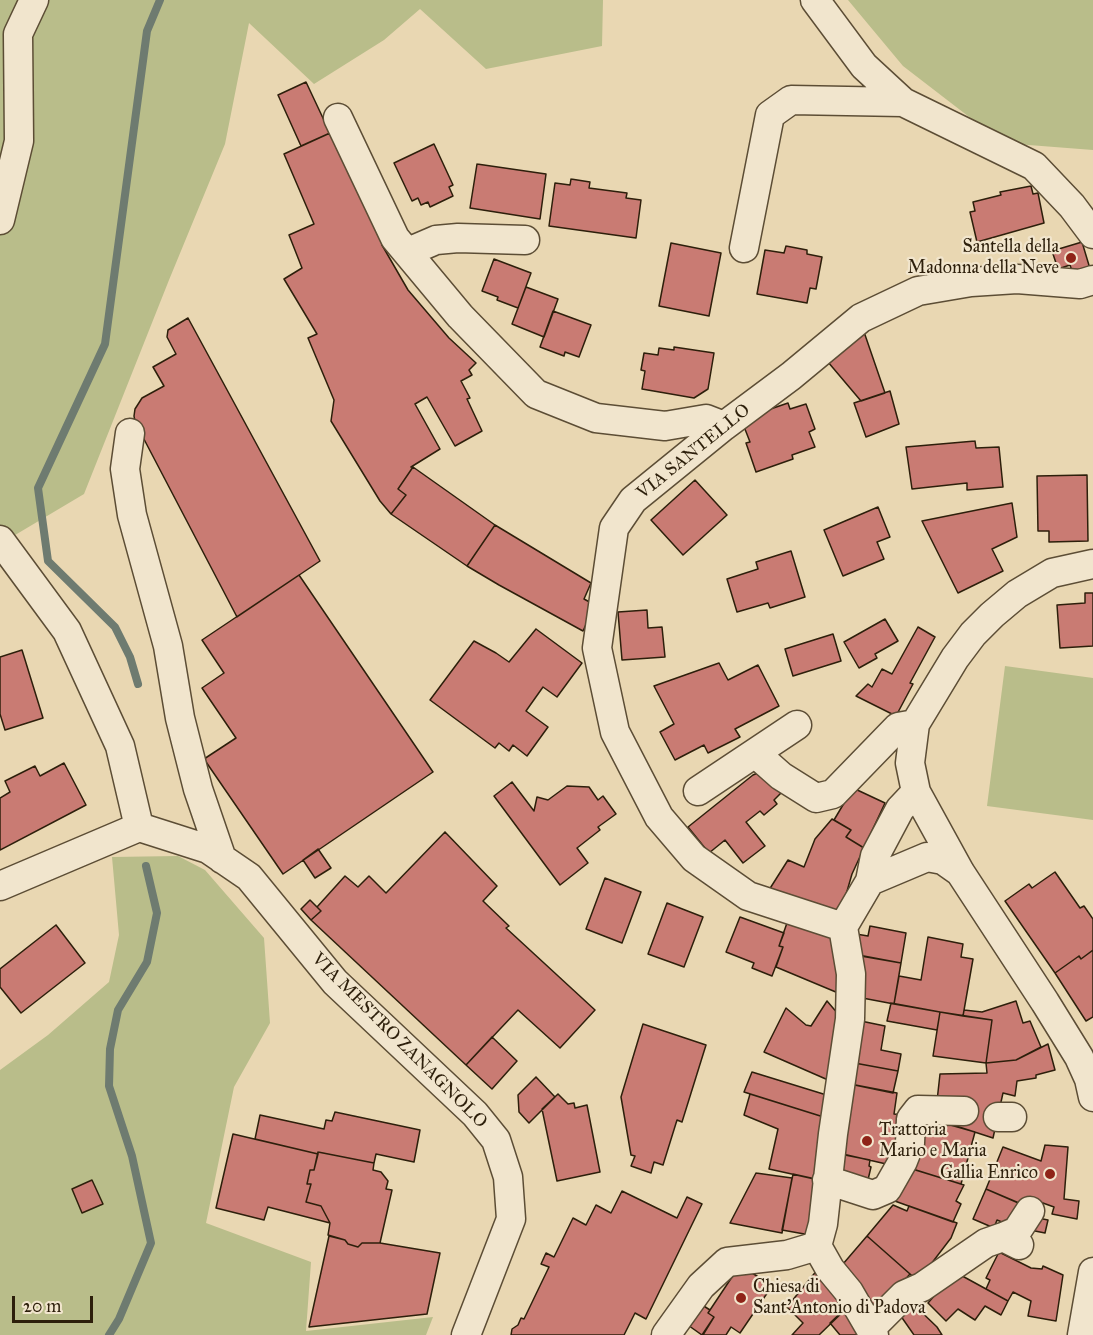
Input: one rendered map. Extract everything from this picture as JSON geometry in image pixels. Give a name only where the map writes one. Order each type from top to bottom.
[{"type":"street","points":[[0,220],[6,170],[19,141],[18,34],[33,0]]},
{"type":"street","points":[[815,0],[864,66],[903,102],[1034,166],[1072,206],[1093,234]]},
{"type":"street","points":[[744,248],[770,115],[791,100],[903,102]]},
{"type":"street","points":[[338,118],[395,238],[460,316],[536,394],[596,418],[665,426],[706,419],[724,426]]},
{"type":"street","points":[[408,252],[436,240],[458,238],[525,240]]},
{"type":"street","name":"VIA SANTELLO","points":[[843,927],[748,896],[694,858],[659,817],[615,732],[597,648],[614,528],[633,500],[861,318],[918,291],[971,282],[1017,279],[1080,284],[1093,280]]},
{"type":"street","points":[[130,433],[125,469],[132,515],[168,646],[180,718],[198,789],[222,859]]},
{"type":"street","points":[[0,540],[67,631],[120,746],[139,827],[0,886]]},
{"type":"street","points":[[1093,564],[1052,573],[1017,594],[973,634],[955,658],[915,724],[910,763],[916,792],[960,872],[1046,1002],[1079,1057],[1089,1079],[1093,1096]]},
{"type":"street","points":[[755,753],[781,776],[816,798],[833,794],[898,727],[915,724]]},
{"type":"street","points":[[698,791],[797,725]]},
{"type":"street","points":[[916,792],[900,809],[875,856],[870,881],[843,927],[850,974],[850,1020],[822,1224],[824,1258],[849,1292],[873,1332],[904,1295],[922,1287],[986,1243],[1011,1241],[1030,1211]]},
{"type":"street","name":"VIA MESTRO ZANAGNOLO","points":[[139,827],[208,849],[249,877],[335,982],[475,1114],[496,1140],[508,1177],[511,1219],[466,1335]]},
{"type":"street","points":[[870,881],[927,857],[943,860],[960,872]]},
{"type":"street","points":[[827,1180],[873,1195],[887,1189],[903,1161],[910,1143],[912,1119],[918,1110],[964,1111]]},
{"type":"street","points":[[666,1335],[701,1286],[727,1262],[787,1255],[824,1258]]},
{"type":"street","points":[[1082,1335],[1093,1272]]},
{"type":"green space","points":[[0,0],[603,0],[602,46],[486,69],[420,9],[384,40],[314,84],[249,23],[225,144],[84,494],[0,544]]},
{"type":"green space","points":[[848,0],[1093,0],[1093,150],[1003,143],[903,66]]},
{"type":"green space","points":[[1005,666],[1093,678],[1093,820],[987,806]]},
{"type":"green space","points":[[178,856],[205,870],[264,938],[270,1023],[234,1087],[206,1223],[311,1262],[306,1331],[433,1317],[426,1335],[0,1335],[0,1070],[48,1035],[109,982],[119,935],[112,857]]},
{"type":"building","points":[[306,82],[330,133],[301,146],[278,95]]},
{"type":"building","points":[[330,133],[385,244],[382,245],[408,290],[449,338],[476,363],[469,370],[472,375],[461,381],[482,431],[455,446],[427,397],[415,404],[440,449],[411,467],[413,467],[398,489],[406,495],[391,514],[380,501],[331,421],[334,400],[308,338],[317,334],[284,279],[302,268],[289,235],[314,224],[284,154]]},
{"type":"building","points":[[434,144],[453,185],[449,187],[453,196],[430,207],[428,202],[421,205],[418,198],[412,201],[394,163]]},
{"type":"building","points":[[477,164],[546,174],[540,219],[470,208]]},
{"type":"building","points":[[571,179],[590,182],[589,188],[627,193],[626,198],[641,200],[636,238],[549,226],[555,183],[570,185]]},
{"type":"building","points":[[1031,186],[1033,194],[1038,193],[1044,223],[977,242],[970,212],[975,211],[973,202],[1001,195],[1000,192]]},
{"type":"building","name":"Santella della Madonna della Neve","points":[[1082,242],[1091,272],[1074,277],[1070,265],[1058,269],[1052,251]]},
{"type":"building","points":[[671,243],[721,253],[709,316],[659,306]]},
{"type":"building","points":[[786,246],[807,250],[807,254],[822,257],[816,289],[810,288],[807,303],[757,294],[765,250],[784,253]]},
{"type":"building","points":[[494,259],[531,273],[518,308],[482,291]]},
{"type":"building","points":[[526,287],[558,299],[544,337],[512,324]]},
{"type":"building","points":[[553,311],[591,325],[579,357],[565,352],[564,356],[540,347]]},
{"type":"building","points":[[188,318],[320,561],[237,617],[135,422],[134,416],[135,409],[142,398],[164,386],[153,367],[176,354],[167,337],[168,330]]},
{"type":"building","points":[[863,329],[885,393],[861,401],[828,362]]},
{"type":"building","points":[[674,347],[714,353],[708,389],[694,398],[642,389],[645,371],[641,370],[644,353],[658,355],[659,348],[674,350]]},
{"type":"building","points":[[890,391],[899,424],[866,437],[854,403]]},
{"type":"building","points":[[788,403],[790,409],[806,404],[815,429],[809,432],[815,447],[792,455],[793,459],[756,472],[746,443],[750,442],[743,424],[756,414]]},
{"type":"building","points":[[975,441],[976,448],[999,447],[1003,487],[967,490],[967,483],[912,489],[906,447]]},
{"type":"building","points":[[413,467],[495,525],[467,566],[391,514],[406,495],[398,489]]},
{"type":"building","points":[[1087,475],[1088,541],[1049,542],[1049,531],[1038,531],[1037,476]]},
{"type":"building","points":[[695,480],[727,515],[683,555],[651,520]]},
{"type":"building","points":[[1012,503],[1017,537],[992,549],[1003,571],[958,593],[922,521]]},
{"type":"building","points":[[878,507],[890,537],[877,542],[884,559],[843,576],[824,530]]},
{"type":"building","points":[[495,525],[591,583],[584,599],[595,605],[583,631],[467,566]]},
{"type":"building","points":[[791,551],[805,597],[770,608],[768,603],[737,612],[727,579],[758,569],[756,562]]},
{"type":"building","points":[[299,575],[433,772],[283,874],[204,759],[236,738],[202,688],[224,673],[202,640]]},
{"type":"building","points":[[1085,593],[1093,593],[1093,646],[1060,648],[1057,605],[1085,603]]},
{"type":"building","points":[[647,610],[648,628],[662,627],[665,657],[622,660],[618,612]]},
{"type":"building","points":[[885,619],[898,641],[875,654],[877,658],[859,668],[844,642]]},
{"type":"building","points":[[918,627],[935,637],[910,683],[913,684],[896,716],[856,696],[868,684],[872,687],[882,669],[892,674]]},
{"type":"building","points":[[536,629],[582,663],[557,697],[543,687],[526,711],[548,727],[527,756],[513,745],[509,751],[499,743],[495,748],[430,700],[474,641],[509,662]]},
{"type":"building","points":[[833,634],[841,661],[793,676],[785,649]]},
{"type":"building","points":[[22,650],[43,718],[5,730],[0,714],[0,657]]},
{"type":"building","points":[[719,663],[728,680],[758,665],[779,706],[735,729],[740,737],[708,753],[704,745],[675,760],[660,732],[674,724],[654,686]]},
{"type":"building","points":[[64,763],[86,805],[0,850],[0,798],[10,792],[5,781],[35,766],[40,776]]},
{"type":"building","points":[[760,772],[786,788],[774,800],[777,804],[764,815],[760,811],[746,822],[765,846],[743,863],[725,840],[709,853],[688,827],[753,775]]},
{"type":"building","points":[[512,782],[534,811],[537,797],[548,800],[567,786],[589,787],[598,800],[603,796],[616,814],[598,827],[600,830],[577,848],[588,863],[560,885],[494,796]]},
{"type":"building","points":[[853,788],[885,803],[864,848],[846,837],[851,830],[834,820]]},
{"type":"building","points":[[832,819],[851,830],[846,837],[864,848],[852,874],[843,905],[832,914],[769,890],[788,860],[804,867],[815,839]]},
{"type":"building","points":[[445,832],[497,886],[483,901],[509,926],[506,928],[595,1010],[560,1048],[518,1010],[466,1065],[311,920],[321,911],[317,907],[345,876],[358,887],[369,876],[386,893]]},
{"type":"building","points":[[318,849],[331,868],[315,878],[303,860]]},
{"type":"building","points":[[1055,872],[1080,908],[1084,906],[1093,919],[1093,950],[1081,959],[1079,956],[1055,973],[1005,901],[1029,884],[1032,888]]},
{"type":"building","points":[[605,878],[641,892],[622,943],[586,929]]},
{"type":"building","points":[[310,900],[321,911],[311,920],[301,909]]},
{"type":"building","points":[[667,903],[703,917],[684,967],[648,954]]},
{"type":"building","points":[[740,917],[784,933],[779,946],[783,947],[772,976],[752,968],[754,963],[726,952]]},
{"type":"building","points":[[788,920],[834,939],[843,995],[776,967],[783,947],[779,946]]},
{"type":"building","points":[[56,925],[85,963],[21,1013],[0,987],[0,969]]},
{"type":"building","points":[[870,926],[906,933],[901,963],[853,954],[856,934],[868,936]]},
{"type":"building","points":[[928,937],[963,944],[961,957],[973,959],[963,1016],[894,1004],[899,976],[921,980]]},
{"type":"building","points":[[1093,950],[1093,1017],[1086,1021],[1055,973],[1079,956],[1081,959]]},
{"type":"building","points":[[855,955],[901,963],[894,1004],[857,997]]},
{"type":"building","points":[[827,1001],[845,1022],[835,1083],[764,1052],[786,1008],[806,1025],[811,1026]]},
{"type":"building","points":[[1016,1001],[1023,1023],[1030,1021],[1041,1047],[1016,1060],[986,1063],[992,1020],[963,1016],[964,1010],[982,1012]]},
{"type":"building","points":[[891,1003],[940,1012],[937,1030],[887,1021]]},
{"type":"building","points":[[940,1012],[992,1020],[986,1063],[933,1056]]},
{"type":"building","points":[[856,1020],[885,1026],[881,1050],[901,1054],[898,1071],[849,1062]]},
{"type":"building","points":[[643,1024],[706,1045],[682,1122],[677,1120],[663,1165],[654,1162],[651,1173],[631,1166],[635,1156],[631,1155],[621,1097]]},
{"type":"building","points":[[492,1037],[517,1061],[492,1089],[466,1065]]},
{"type":"building","points":[[1048,1044],[1055,1070],[1036,1075],[1036,1078],[1017,1081],[1015,1096],[1003,1093],[993,1138],[950,1124],[937,1101],[940,1074],[987,1073],[986,1063],[1016,1060]]},
{"type":"building","points":[[849,1062],[898,1071],[893,1093],[845,1083]]},
{"type":"building","points":[[752,1072],[833,1097],[830,1119],[744,1092]]},
{"type":"building","points":[[536,1077],[555,1097],[529,1123],[519,1112],[518,1095]]},
{"type":"building","points":[[845,1083],[897,1093],[894,1114],[903,1115],[895,1166],[834,1152]]},
{"type":"building","points":[[558,1094],[568,1104],[574,1103],[575,1108],[587,1105],[600,1172],[557,1181],[542,1109]]},
{"type":"building","points":[[750,1094],[830,1119],[819,1180],[769,1169],[778,1129],[744,1115]]},
{"type":"building","points":[[335,1112],[420,1130],[414,1162],[376,1154],[374,1163],[318,1152],[318,1154],[255,1139],[260,1115],[324,1129],[326,1120],[332,1121]]},
{"type":"building","points":[[919,1116],[975,1132],[961,1184],[909,1168]]},
{"type":"building","points":[[233,1134],[318,1154],[314,1170],[310,1170],[307,1184],[311,1184],[306,1202],[321,1206],[330,1223],[268,1207],[264,1220],[216,1208]]},
{"type":"building","points":[[1045,1145],[1068,1147],[1064,1199],[1079,1201],[1077,1219],[1052,1214],[1054,1207],[1029,1198],[1026,1206],[986,1189],[1003,1147],[1041,1161]]},
{"type":"building","points":[[318,1152],[374,1163],[373,1170],[381,1172],[388,1181],[386,1189],[392,1190],[380,1243],[362,1243],[358,1247],[328,1235],[330,1223],[321,1206],[306,1202],[311,1184],[307,1184],[310,1170],[314,1170]]},
{"type":"building","points":[[835,1153],[870,1160],[869,1166],[871,1167],[867,1184],[832,1168]]},
{"type":"building","points":[[903,1166],[964,1185],[956,1201],[961,1204],[953,1222],[892,1200]]},
{"type":"building","points":[[756,1173],[792,1178],[782,1233],[730,1223]]},
{"type":"building","points":[[793,1174],[820,1180],[810,1235],[782,1230]]},
{"type":"building","points":[[92,1180],[103,1204],[82,1213],[72,1189]]},
{"type":"building","points":[[986,1189],[1023,1205],[1014,1227],[997,1220],[994,1228],[973,1219]]},
{"type":"building","points":[[622,1191],[677,1218],[687,1197],[702,1204],[646,1319],[635,1313],[624,1335],[511,1335],[512,1329],[518,1325],[521,1318],[524,1319],[549,1267],[541,1264],[546,1253],[554,1257],[573,1218],[586,1225],[596,1205],[611,1213]]},
{"type":"building","points":[[893,1205],[907,1211],[909,1206],[957,1223],[951,1238],[918,1281],[867,1236]]},
{"type":"building","points":[[1033,1217],[1048,1220],[1045,1233],[1030,1230]]},
{"type":"building","points":[[329,1236],[345,1240],[348,1244],[358,1247],[362,1243],[380,1243],[440,1253],[427,1314],[309,1327]]},
{"type":"building","points":[[867,1236],[910,1274],[874,1315],[837,1271]]},
{"type":"building","points":[[999,1252],[1031,1268],[1042,1269],[1043,1266],[1063,1275],[1056,1321],[1028,1316],[1031,1301],[1013,1292],[1008,1301],[986,1289],[990,1280],[986,1278]]},
{"type":"building","name":"Chiesa di Sant'Antonio di Padova","points":[[740,1265],[772,1286],[740,1333],[731,1327],[726,1335],[703,1335],[714,1317],[708,1313]]},
{"type":"building","points":[[818,1269],[850,1305],[819,1335],[792,1335],[803,1323],[787,1307]]},
{"type":"building","points":[[955,1272],[1008,1301],[1001,1315],[985,1306],[975,1320],[958,1309],[946,1321],[928,1303]]},
{"type":"building","points":[[909,1300],[937,1327],[942,1335],[914,1335],[898,1312]]},
{"type":"building","points":[[699,1303],[710,1310],[708,1313],[714,1317],[702,1335],[685,1323]]},
{"type":"building","points":[[849,1305],[867,1335],[840,1335],[830,1323]]},
{"type":"waterway","points":[[138,684],[130,657],[115,627],[48,561],[38,488],[105,344],[147,31],[160,0]]},
{"type":"waterway","points":[[109,1335],[119,1319],[151,1243],[132,1156],[109,1086],[110,1049],[118,1010],[147,962],[157,913],[146,866]]},
{"type":"place","name":"Santella della Madonna della Neve","points":[[1071,258]]},
{"type":"place","name":"Trattoria Mario e Maria","points":[[867,1141]]},
{"type":"place","name":"Gallia Enrico","points":[[1050,1174]]},
{"type":"place","name":"Chiesa di Sant'Antonio di Padova","points":[[741,1298]]}]
